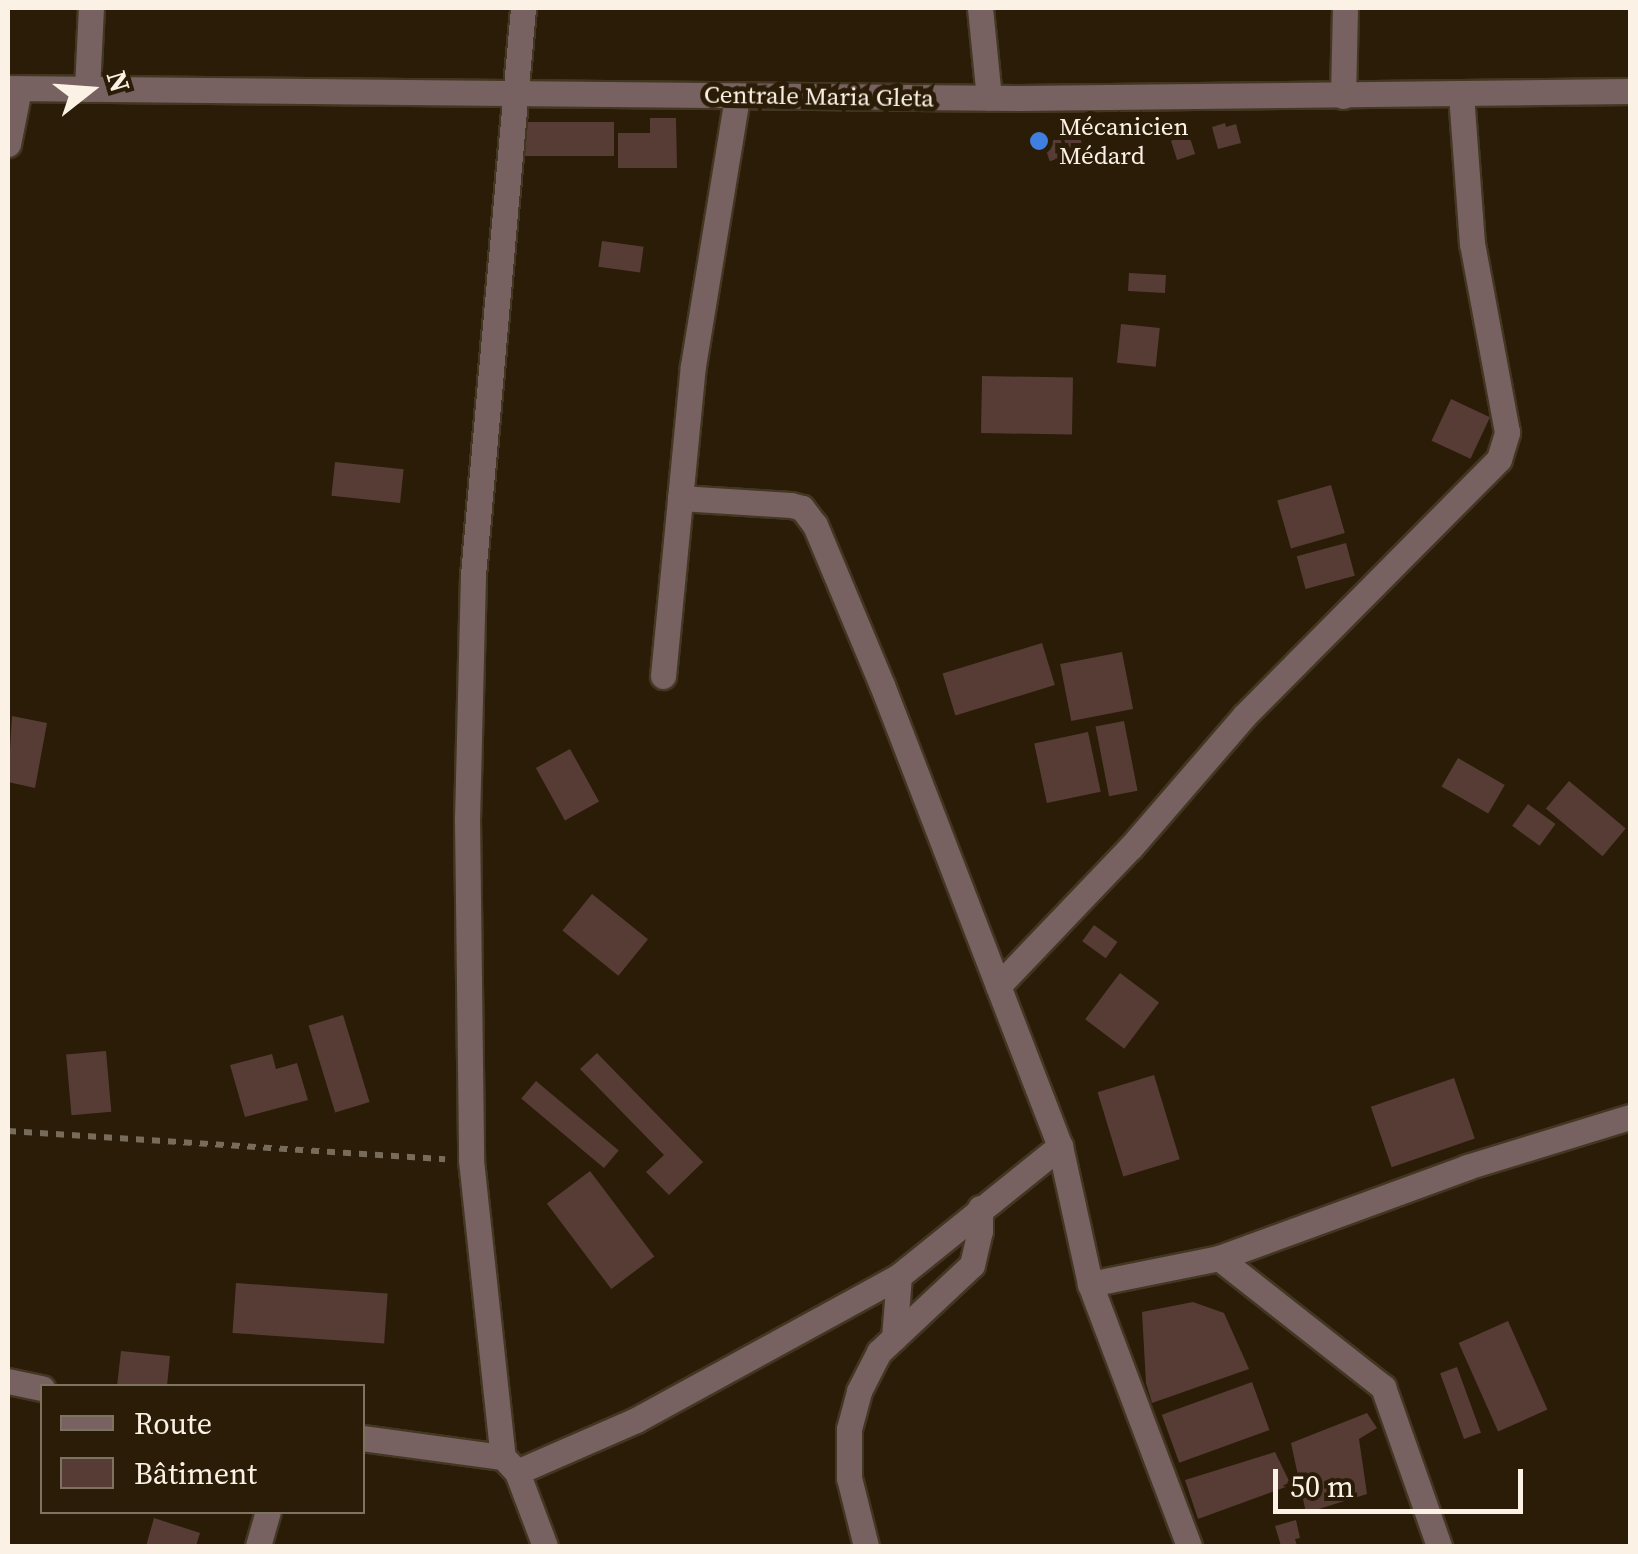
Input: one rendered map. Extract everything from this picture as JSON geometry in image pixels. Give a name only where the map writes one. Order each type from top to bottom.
[{"type":"street","points":[[87,89],[92,8]]},
{"type":"street","points":[[522,8],[472,575],[467,818],[472,1160],[510,1464],[545,1546]]},
{"type":"street","points":[[980,8],[989,98]]},
{"type":"street","points":[[1344,96],[1345,8]]},
{"type":"street","points":[[8,144],[13,88]]},
{"type":"street","name":"Centrale Maria Gleta","points":[[13,88],[989,98],[1630,91]]},
{"type":"street","points":[[998,986],[1131,847],[1244,716],[1499,459],[1507,432],[1472,244],[1461,94]]},
{"type":"street","points":[[663,676],[693,366],[737,96]]},
{"type":"street","points":[[680,498],[791,505],[802,508],[815,525],[1060,1146],[1090,1284],[1188,1546]]},
{"type":"street","points":[[1090,1284],[1219,1258],[1467,1167],[1630,1117]]},
{"type":"street","points":[[365,1439],[510,1464],[636,1420],[899,1276],[938,1249],[980,1208],[1060,1146]]},
{"type":"street","points":[[866,1546],[849,1478],[849,1430],[859,1391],[879,1352],[972,1265],[980,1230],[980,1208]]},
{"type":"street","points":[[1219,1258],[1383,1387],[1440,1546]]},
{"type":"street","points":[[894,1338],[899,1276]]},
{"type":"street","points":[[8,1380],[40,1388]]},
{"type":"street","points":[[258,1546],[267,1514]]},
{"type":"path","points":[[8,1131],[472,1160]]},
{"type":"building","points":[[650,118],[676,118],[677,168],[618,168],[618,133],[650,133]]},
{"type":"building","points":[[519,122],[614,122],[614,156],[519,156]]},
{"type":"building","points":[[1225,123],[1226,127],[1236,124],[1241,143],[1218,149],[1212,127]]},
{"type":"building","points":[[1079,132],[1083,149],[1067,152],[1063,136]]},
{"type":"building","points":[[1189,135],[1195,154],[1177,160],[1171,141]]},
{"type":"building","points":[[1060,138],[1066,156],[1050,161],[1044,143]]},
{"type":"building","points":[[602,241],[644,247],[640,273],[598,267]]},
{"type":"building","points":[[1129,273],[1166,275],[1165,293],[1128,291]]},
{"type":"building","points":[[1121,324],[1160,328],[1156,367],[1117,363]]},
{"type":"building","points":[[982,376],[1073,378],[1072,435],[981,433]]},
{"type":"building","points":[[1451,399],[1490,417],[1471,459],[1432,441]]},
{"type":"building","points":[[335,462],[404,469],[400,503],[331,496]]},
{"type":"building","points":[[1331,485],[1345,533],[1291,548],[1277,500]]},
{"type":"building","points":[[1346,543],[1355,576],[1306,589],[1297,556]]},
{"type":"building","points":[[1042,643],[1055,685],[955,715],[943,673]]},
{"type":"building","points":[[1122,652],[1133,709],[1071,721],[1060,664]]},
{"type":"building","points":[[12,716],[47,723],[35,788],[8,782]]},
{"type":"building","points":[[1124,721],[1138,791],[1109,796],[1096,727]]},
{"type":"building","points":[[1088,732],[1101,792],[1047,803],[1034,743]]},
{"type":"building","points":[[570,749],[599,801],[565,820],[536,768]]},
{"type":"building","points":[[1458,758],[1505,785],[1488,814],[1442,787]]},
{"type":"building","points":[[1569,781],[1626,829],[1603,856],[1546,809]]},
{"type":"building","points":[[1528,804],[1556,824],[1540,846],[1512,826]]},
{"type":"building","points":[[592,894],[648,939],[618,976],[562,931]]},
{"type":"building","points":[[1094,925],[1117,942],[1106,958],[1082,941]]},
{"type":"building","points":[[1120,973],[1159,1002],[1124,1049],[1085,1019]]},
{"type":"building","points":[[343,1015],[370,1102],[335,1113],[309,1026]]},
{"type":"building","points":[[106,1051],[111,1112],[71,1115],[66,1054]]},
{"type":"building","points":[[597,1053],[703,1162],[669,1195],[646,1172],[664,1155],[580,1069]]},
{"type":"building","points":[[272,1054],[276,1069],[297,1063],[308,1100],[245,1117],[230,1065]]},
{"type":"building","points":[[1154,1075],[1180,1159],[1123,1176],[1098,1092]]},
{"type":"building","points":[[1454,1078],[1475,1139],[1392,1167],[1371,1107]]},
{"type":"building","points":[[536,1081],[619,1150],[604,1168],[521,1099]]},
{"type":"building","points":[[590,1171],[654,1256],[611,1289],[547,1203]]},
{"type":"building","points":[[236,1283],[388,1294],[384,1343],[233,1333]]},
{"type":"building","points":[[1193,1302],[1224,1313],[1249,1369],[1152,1403],[1146,1383],[1142,1312]]},
{"type":"building","points":[[1508,1321],[1547,1410],[1498,1432],[1459,1343]]},
{"type":"building","points":[[121,1351],[170,1356],[167,1384],[117,1384]]},
{"type":"building","points":[[1457,1367],[1481,1433],[1464,1439],[1440,1373]]},
{"type":"building","points":[[1252,1382],[1269,1430],[1179,1463],[1162,1415]]},
{"type":"building","points":[[1367,1413],[1377,1428],[1359,1439],[1367,1494],[1306,1513],[1291,1443]]},
{"type":"building","points":[[1275,1452],[1291,1485],[1198,1519],[1185,1480]]},
{"type":"building","points":[[154,1518],[200,1533],[196,1546],[146,1546]]},
{"type":"building","points":[[1296,1520],[1300,1538],[1295,1539],[1297,1546],[1281,1546],[1275,1526]]},
{"type":"place","name":"Mécanicien Médard","points":[[1039,141]]}]
